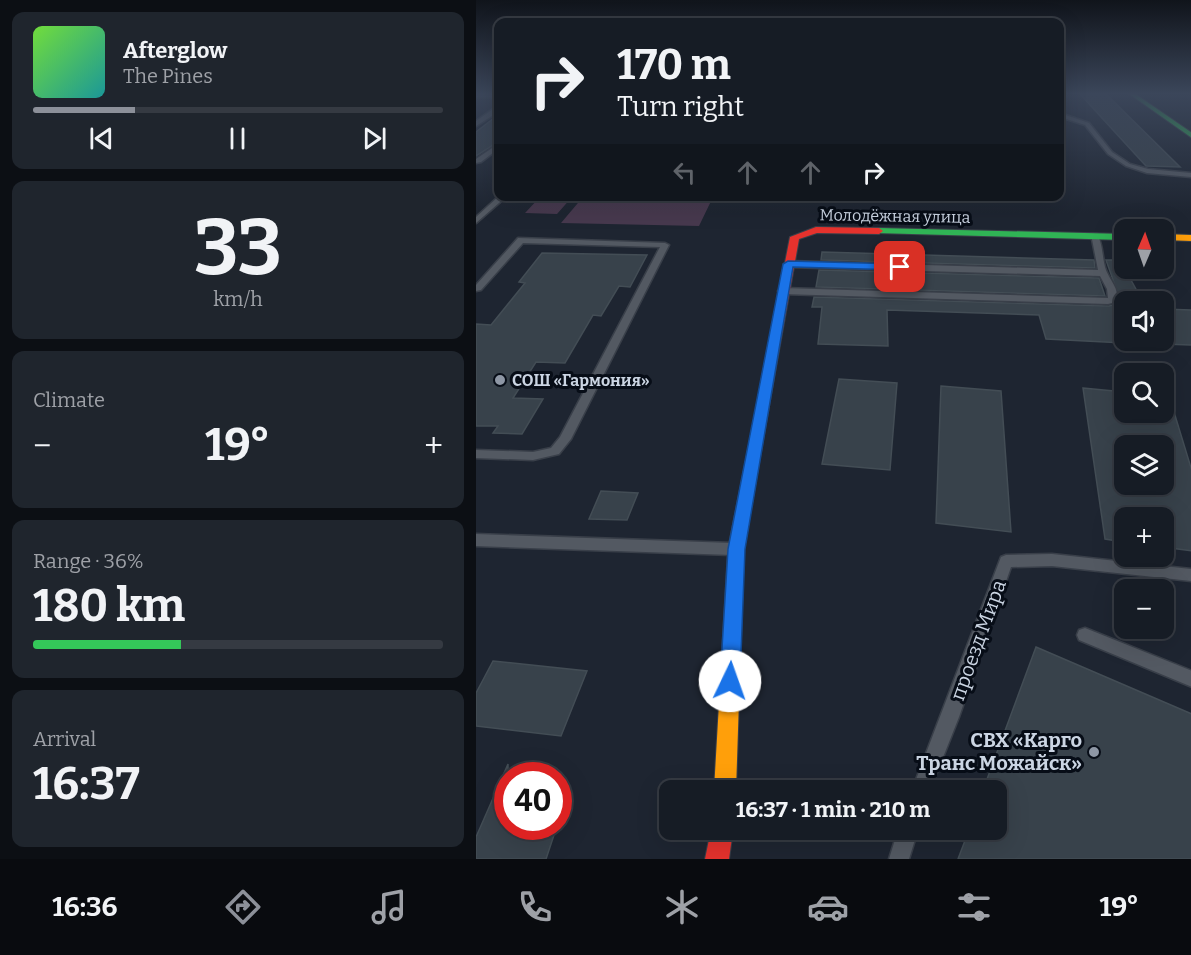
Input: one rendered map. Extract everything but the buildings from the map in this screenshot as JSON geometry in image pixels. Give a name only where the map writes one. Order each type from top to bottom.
[{"type":"street","name":"Молодёжная улица","points":[[725,780],[737,549],[788,264],[795,237],[816,230],[1114,237]]},
{"type":"street","points":[[1174,237],[1192,238]]},
{"type":"street","points":[[717,859],[720,840]]},
{"type":"lane","points":[[1094,133],[1110,153],[1128,165],[1162,174],[1192,175]]},
{"type":"lane","points":[[476,161],[494,149]]},
{"type":"lane","points":[[476,221],[498,201]]},
{"type":"lane","points":[[784,291],[1113,300],[1113,292],[1103,273],[1100,250],[1094,236]]},
{"type":"lane","points":[[476,288],[521,240],[665,245],[565,439],[555,451],[533,456],[476,454]]},
{"type":"lane","points":[[788,264],[1103,273]]},
{"type":"lane","points":[[476,540],[737,549]]},
{"type":"lane","name":"проезд Мира","points":[[925,780],[1006,561],[1052,560],[1192,575]]},
{"type":"lane","points":[[1085,635],[1192,680]]},
{"type":"lane","points":[[899,859],[905,840]]},
{"type":"shaded area","points":[[536,201],[568,201],[557,214],[525,213]]},
{"type":"shaded area","points":[[580,201],[711,201],[699,226],[561,223]]},
{"type":"traffic: fast","points":[[1188,133],[1192,136]]},
{"type":"traffic: fast","points":[[879,231],[1114,237]]},
{"type":"traffic: slow","points":[[1174,237],[1192,238]]},
{"type":"traffic: slow","points":[[725,780],[736,549],[765,395]]},
{"type":"traffic: jam","points":[[765,395],[795,237],[816,230],[879,231]]},
{"type":"traffic: jam","points":[[717,859],[720,840]]},
{"type":"place","name":"СОШ «Гармония»","points":[[500,380]]},
{"type":"place","name":"СВХ «Карго Транс Можайск»","points":[[1094,752]]},
{"type":"route","points":[[730,681],[737,549],[788,264],[900,267]]}]
